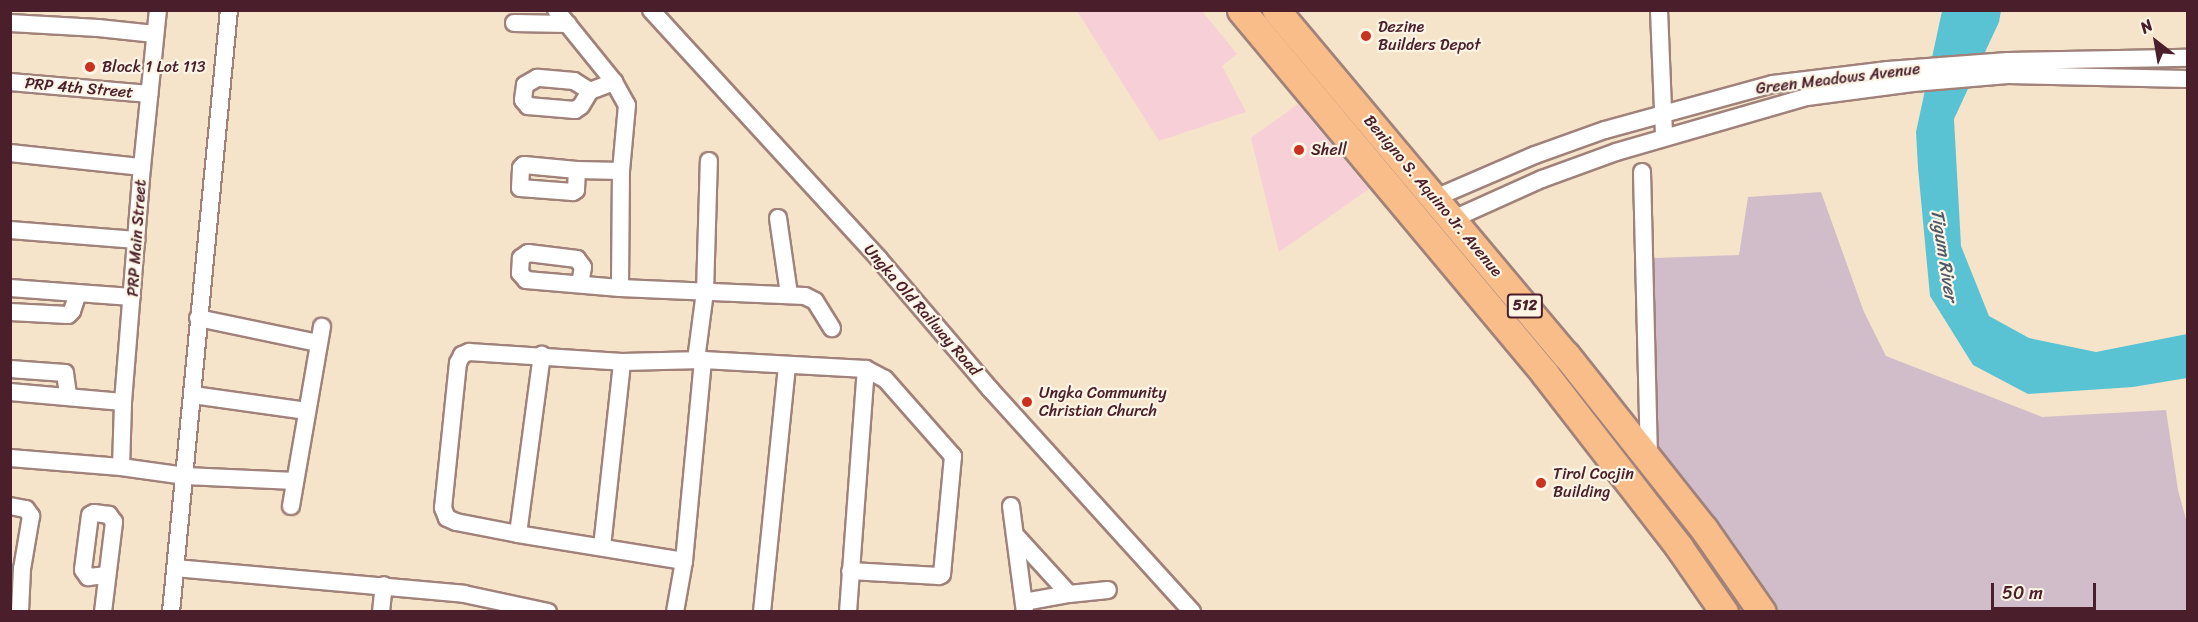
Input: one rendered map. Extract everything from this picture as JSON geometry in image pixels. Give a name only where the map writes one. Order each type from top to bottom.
[{"type":"main road","name":"Benigno S. Aquino Jr. Avenue","points":[[1241,10],[1545,374],[1679,548],[1724,612]]},
{"type":"main road","name":"Benigno S. Aquino Jr. Avenue","points":[[1276,10],[1566,356],[1704,529],[1762,612]]},
{"type":"main road","points":[[1545,374],[1566,356]]},
{"type":"street","points":[[95,10],[98,28]]},
{"type":"street","name":"PRP Main Street","points":[[121,467],[123,402],[142,167],[158,10]]},
{"type":"street","points":[[171,612],[229,10]]},
{"type":"street","points":[[556,10],[614,82],[627,105],[621,171],[620,288]]},
{"type":"street","name":"Ungka Old Railway Road","points":[[651,10],[879,259],[990,388],[1192,612]]},
{"type":"street","points":[[1659,10],[1664,136]]},
{"type":"street","points":[[10,23],[155,34]]},
{"type":"street","points":[[514,23],[568,24]]},
{"type":"street","points":[[2104,77],[2107,58]]},
{"type":"street","name":"Green Meadows Avenue","points":[[1435,198],[1535,155],[1664,112],[1773,84],[1888,78],[2107,58],[2187,58]]},
{"type":"street","name":"Green Meadows Avenue","points":[[2008,68],[2104,77],[2187,79]]},
{"type":"street","name":"Green Meadows Avenue","points":[[1453,219],[1542,179],[1664,136],[1888,78]]},
{"type":"street","name":"PRP 4th Street","points":[[10,82],[148,94]]},
{"type":"street","points":[[590,91],[614,82]]},
{"type":"street","points":[[10,153],[142,167]]},
{"type":"street","points":[[675,612],[684,561],[700,360],[705,292],[709,161]]},
{"type":"street","points":[[577,170],[621,171]]},
{"type":"street","points":[[1642,172],[1649,460]]},
{"type":"street","points":[[778,218],[789,294]]},
{"type":"street","points":[[10,230],[137,240]]},
{"type":"street","points":[[580,284],[620,288],[789,294],[810,297],[832,328]]},
{"type":"street","points":[[10,288],[132,297]]},
{"type":"street","points":[[10,312],[68,315],[72,311],[78,294]]},
{"type":"street","points":[[198,318],[320,335],[291,506]]},
{"type":"street","points":[[684,561],[518,534],[456,522],[447,518],[443,508],[458,363],[462,355],[469,351],[622,362],[700,360],[866,369],[885,379],[953,456],[942,574],[939,576],[850,571]]},
{"type":"street","points":[[518,534],[542,355]]},
{"type":"street","points":[[602,547],[622,362]]},
{"type":"street","points":[[762,612],[787,366]]},
{"type":"street","points":[[10,369],[65,373],[68,395]]},
{"type":"street","points":[[848,612],[866,369]]},
{"type":"street","points":[[10,392],[68,395],[123,402]]},
{"type":"street","points":[[192,395],[307,411]]},
{"type":"street","points":[[10,458],[121,467],[185,476],[295,481]]},
{"type":"street","points":[[10,506],[26,509],[31,516],[16,568],[20,612]]},
{"type":"street","points":[[1011,507],[1025,607],[1069,594],[1108,590]]},
{"type":"street","points":[[1017,537],[1069,594]]},
{"type":"street","points":[[175,568],[464,594],[506,608],[548,612]]},
{"type":"street","points":[[103,612],[106,575]]},
{"type":"street","points":[[381,612],[384,585]]},
{"type":"shaded area","points":[[1077,11],[1202,11],[1237,54],[1222,66],[1246,112],[1159,141]]},
{"type":"shaded area","points":[[1298,104],[1369,189],[1279,252],[1251,138]]},
{"type":"shaded area","points":[[1821,192],[1864,312],[1886,356],[2042,417],[2166,410],[2178,490],[2187,523],[2187,611],[1777,611],[1726,539],[1653,449],[1654,258],[1739,255],[1748,197]]},
{"type":"water","name":"Tigum River","points":[[1942,11],[2001,11],[1999,22],[1954,119],[1961,246],[1989,316],[2029,338],[2096,352],[2187,334],[2187,378],[2133,387],[2028,394],[1973,365],[1930,296],[1918,168],[1916,132]]},
{"type":"place","name":"Dezine Builders Depot","points":[[1366,36]]},
{"type":"place","name":"Block 1 Lot 113","points":[[90,67]]},
{"type":"place","name":"Shell","points":[[1299,150]]},
{"type":"place","name":"Ungka Community Christian Church","points":[[1027,402]]},
{"type":"place","name":"Tirol Cocjin Building","points":[[1541,483]]}]
